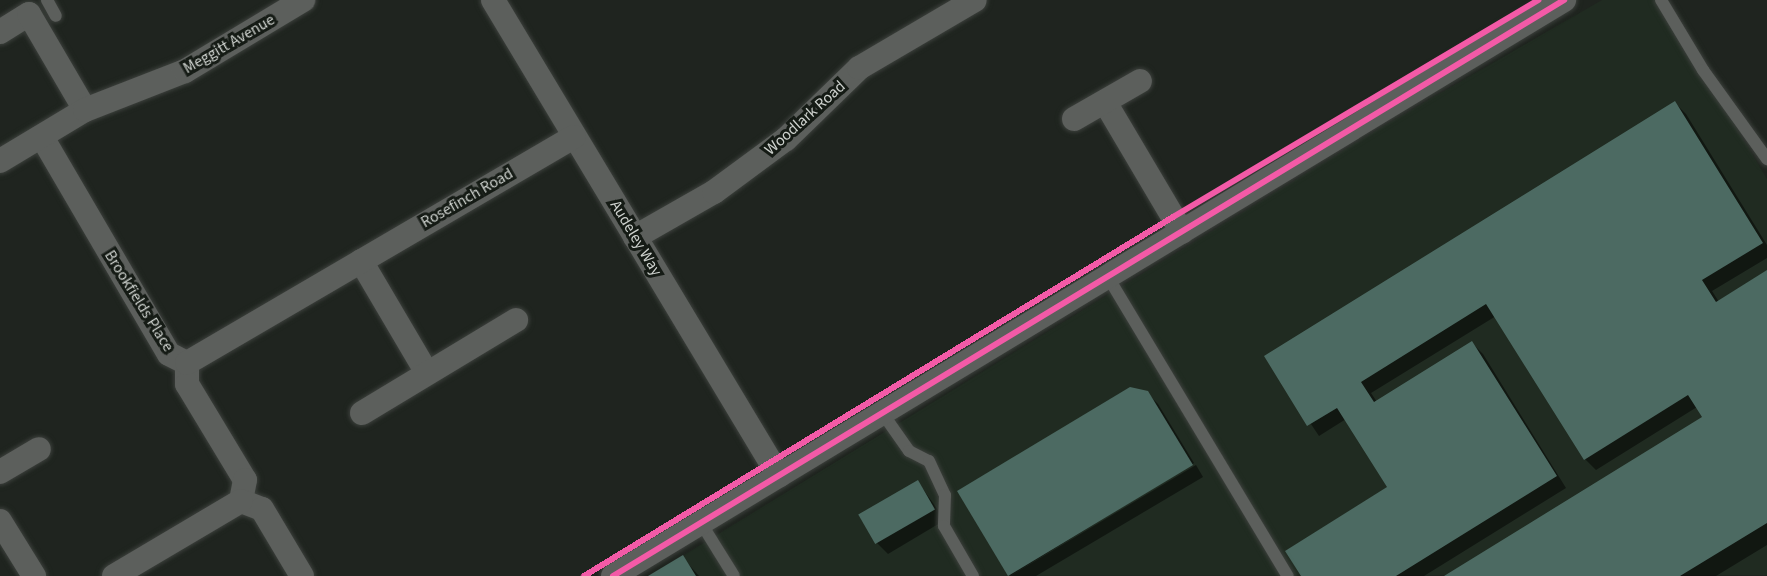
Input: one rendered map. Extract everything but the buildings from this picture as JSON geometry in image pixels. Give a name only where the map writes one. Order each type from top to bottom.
[{"type":"street","name":"Meggitt Avenue","points":[[0,161],[85,110],[185,71],[303,0]]},
{"type":"street","name":"Audeley Way","points":[[493,0],[779,477]]},
{"type":"street","name":"Woodlark Road","points":[[635,237],[714,192],[786,139],[859,68],[975,0]]},
{"type":"street","points":[[613,576],[1564,0]]},
{"type":"street","points":[[0,32],[29,14],[85,110]]},
{"type":"street","points":[[1074,119],[1140,81]]},
{"type":"street","points":[[1105,102],[1182,232]]},
{"type":"street","name":"Brookfields Place","points":[[42,137],[169,354],[187,363],[187,384],[245,480],[241,501]]},
{"type":"street","name":"Rosefinch Road","points":[[187,363],[574,137]]},
{"type":"street","points":[[361,261],[427,373]]},
{"type":"street","points":[[362,413],[516,320]]},
{"type":"street","points":[[0,472],[39,449]]},
{"type":"street","points":[[114,576],[241,501],[262,509],[302,576]]},
{"type":"street","points":[[0,521],[34,576]]},
{"type":"lane","points":[[47,0],[56,16]]},
{"type":"lane","points":[[1661,0],[1703,69],[1767,159]]},
{"type":"lane","points":[[1108,277],[1288,576]]},
{"type":"lane","points":[[883,414],[909,452],[929,461],[945,495],[944,526],[973,576]]},
{"type":"lane","points":[[701,523],[734,576]]},
{"type":"shaded area","points":[[1602,0],[1660,0],[1767,179],[1767,575],[650,576],[1375,131]]},
{"type":"cycle path","points":[[584,576],[1173,217],[1538,0]]},
{"type":"cycle path","points":[[613,576],[1564,0]]}]
